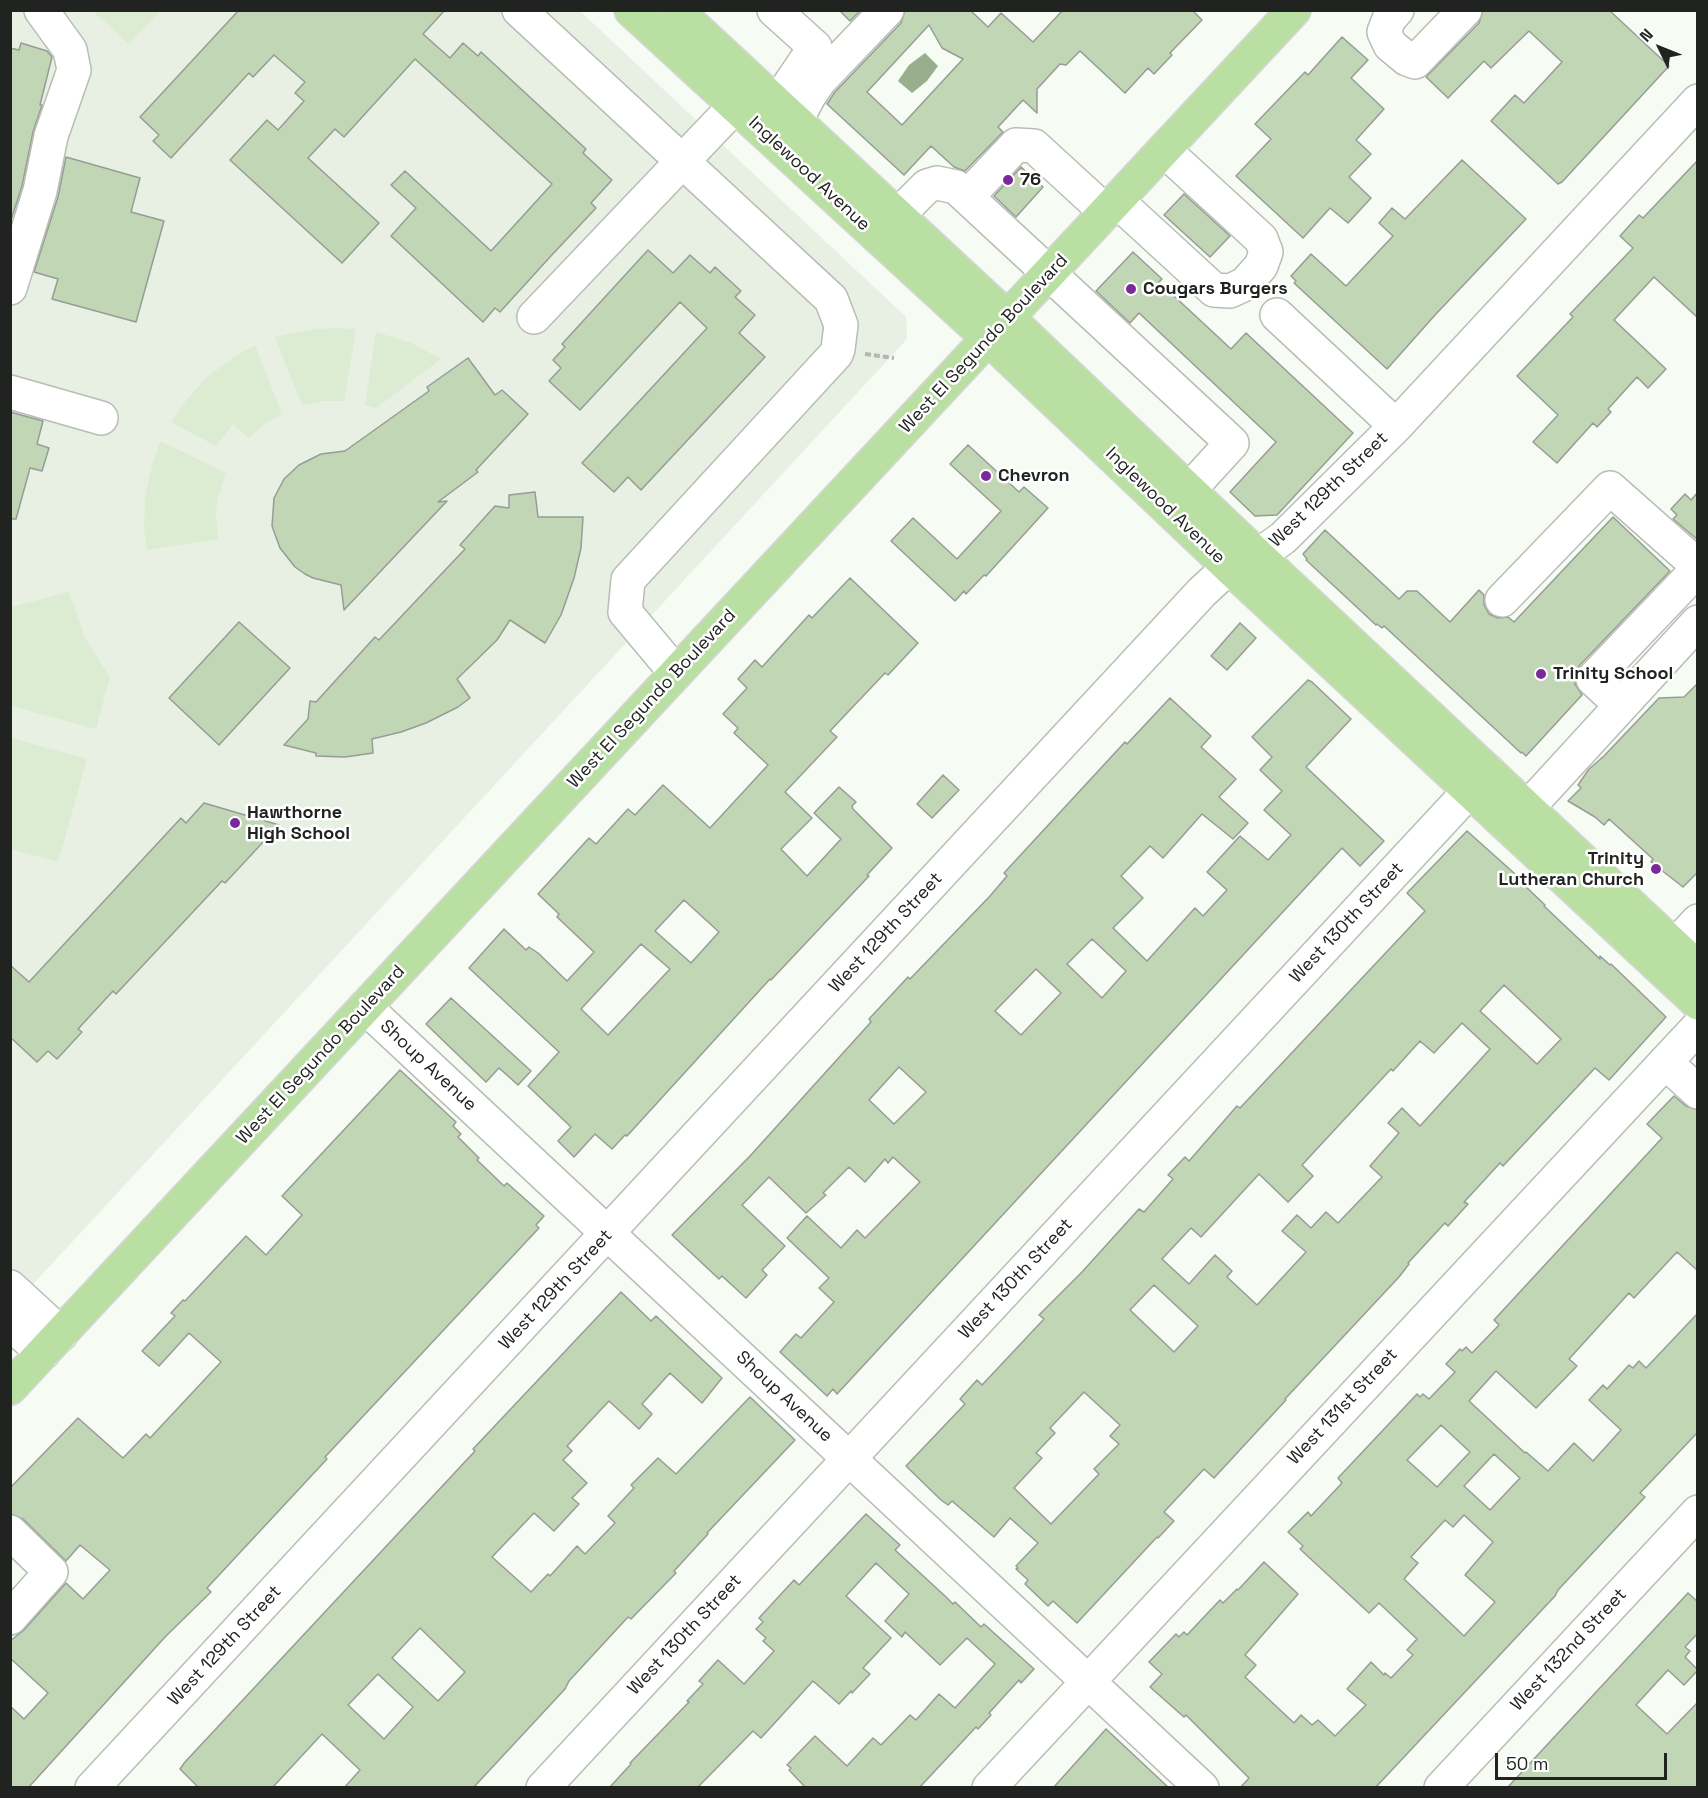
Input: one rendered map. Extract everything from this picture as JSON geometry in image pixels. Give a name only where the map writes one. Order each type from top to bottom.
[{"type":"main road","name":"Inglewood Avenue","points":[[631,10],[766,104],[886,225]]},
{"type":"main road","name":"Inglewood Avenue","points":[[676,10],[886,225],[1244,561],[1518,816],[1686,957]]},
{"type":"main road","name":"West El Segundo Boulevard","points":[[10,1388],[1294,10]]},
{"type":"main road","name":"Inglewood Avenue","points":[[998,329],[1189,490],[1244,561]]},
{"type":"main road","name":"Inglewood Avenue","points":[[1518,816],[1698,1003]]},
{"type":"street","points":[[10,288],[40,191],[51,136],[74,70],[70,50],[41,10]]},
{"type":"street","points":[[519,10],[831,299],[841,325],[836,354],[628,580],[625,612],[676,673]]},
{"type":"street","points":[[534,317],[682,162],[766,104],[815,48],[774,10]]},
{"type":"street","points":[[766,104],[809,96],[820,80],[887,10]]},
{"type":"street","points":[[1397,10],[1389,19],[1383,32],[1390,45],[1407,59],[1415,62],[1465,10]]},
{"type":"street","name":"West 129th Street","points":[[92,1788],[1194,601],[1244,561],[1284,538],[1396,426],[1698,101]]},
{"type":"street","points":[[967,197],[1016,145],[1034,146],[1214,290],[1230,291],[1245,284],[1261,266],[1266,252],[1261,239],[1164,150]]},
{"type":"street","points":[[886,225],[927,186],[938,183],[956,187],[1232,443],[1189,490]]},
{"type":"street","points":[[1276,315],[1396,426]]},
{"type":"street","points":[[10,392],[101,418]]},
{"type":"street","points":[[1502,600],[1610,488],[1698,567],[1593,679],[1621,705]]},
{"type":"street","points":[[1518,816],[1698,622]]},
{"type":"street","name":"West 130th Street","points":[[543,1788],[1479,781]]},
{"type":"street","points":[[1686,957],[1698,921]]},
{"type":"street","name":"Shoup Avenue","points":[[365,1007],[1202,1788]]},
{"type":"street","name":"West 131st Street","points":[[989,1788],[1698,1028]]},
{"type":"street","points":[[1665,1062],[1698,1092]]},
{"type":"street","points":[[10,1287],[52,1344]]},
{"type":"street","points":[[10,1323],[52,1344]]},
{"type":"street","name":"West 132nd Street","points":[[1441,1788],[1698,1512]]},
{"type":"street","points":[[10,1532],[51,1572],[10,1618]]},
{"type":"path","points":[[861,353],[894,358]]},
{"type":"shaded area","name":"Hawthorne High School","points":[[10,11],[580,11],[906,317],[907,339],[11,1308]]},
{"type":"shaded area","points":[[93,11],[160,11],[129,44]]},
{"type":"shaded area","points":[[925,53],[938,66],[927,81],[912,93],[898,81],[909,65]]},
{"type":"shaded area","points":[[315,329],[356,329],[344,401],[324,401],[302,405],[275,337]]},
{"type":"shaded area","points":[[376,332],[411,343],[441,359],[376,408],[365,405]]},
{"type":"shaded area","points":[[255,345],[282,414],[249,438],[233,424],[216,446],[171,422],[207,377]]},
{"type":"shaded area","points":[[160,441],[226,473],[218,497],[216,513],[218,539],[147,550],[144,529],[145,496]]},
{"type":"shaded area","points":[[69,592],[85,638],[110,677],[96,729],[11,706],[11,607]]},
{"type":"shaded area","points":[[11,738],[87,759],[58,862],[11,849]]},
{"type":"building","points":[[239,10],[445,10],[423,34],[450,58],[463,43],[478,56],[481,52],[586,149],[583,153],[612,180],[591,203],[596,208],[500,312],[495,308],[483,322],[391,236],[416,208],[391,185],[405,171],[491,251],[552,184],[415,59],[344,137],[335,129],[308,158],[379,223],[342,263],[230,160],[267,120],[278,130],[304,101],[295,93],[305,82],[274,55],[253,77],[249,73],[171,158],[153,141],[159,135],[140,117]]},
{"type":"building","points":[[839,10],[861,10],[850,21]]},
{"type":"building","points":[[905,10],[970,10],[988,27],[1001,13],[1033,42],[1063,10],[1192,10],[1202,20],[1170,53],[1172,55],[1154,74],[1148,68],[1125,93],[1080,51],[1066,65],[1060,64],[1037,89],[1037,113],[1023,100],[998,127],[1003,132],[965,171],[954,167],[931,146],[904,175],[827,104],[835,92],[901,23]],"holes":[[[929,25],[942,48],[963,59],[902,125],[867,92]]]},
{"type":"building","points":[[1483,10],[1609,10],[1669,66],[1558,184],[1491,121],[1515,95],[1524,103],[1562,62],[1529,31],[1491,68],[1484,61],[1448,98],[1426,77],[1479,23]]},
{"type":"building","points":[[1342,37],[1368,60],[1351,78],[1384,109],[1356,140],[1371,154],[1349,177],[1371,198],[1348,223],[1330,208],[1303,238],[1236,176],[1271,139],[1255,124],[1305,72],[1308,75]]},
{"type":"building","points":[[21,43],[47,51],[52,57],[22,186],[10,223],[10,48],[19,50]]},
{"type":"building","points":[[66,157],[140,178],[131,212],[164,221],[136,322],[52,299],[58,279],[34,272],[58,197]]},
{"type":"building","points":[[1462,160],[1526,219],[1387,369],[1294,283],[1296,281],[1291,276],[1311,254],[1346,286],[1393,236],[1379,223],[1392,208],[1405,219]]},
{"type":"building","points":[[1698,160],[1698,318],[1654,277],[1614,320],[1666,369],[1648,388],[1637,377],[1608,409],[1611,412],[1597,427],[1593,423],[1557,463],[1533,442],[1558,415],[1517,376],[1573,317],[1570,314],[1633,248],[1620,236],[1639,215],[1643,218]]},
{"type":"building","points":[[1021,167],[1043,187],[1016,217],[994,196]]},
{"type":"building","points":[[1184,194],[1230,236],[1210,257],[1164,215]]},
{"type":"building","points":[[648,250],[673,273],[690,255],[710,273],[715,267],[741,291],[735,297],[755,315],[739,333],[765,357],[641,490],[628,477],[614,492],[582,463],[707,328],[680,302],[580,410],[549,381],[561,368],[553,360],[565,347],[562,344]]},
{"type":"building","points":[[1133,252],[1162,279],[1159,282],[1231,349],[1246,333],[1353,433],[1277,515],[1255,516],[1230,492],[1276,442],[1139,313],[1130,323],[1096,291]]},
{"type":"building","points":[[468,358],[495,395],[502,390],[528,414],[476,470],[478,472],[438,502],[447,501],[344,610],[341,585],[305,574],[295,567],[280,548],[272,526],[274,498],[284,479],[299,465],[321,454],[345,451],[429,391],[427,387]]},
{"type":"building","points":[[10,412],[43,421],[37,444],[49,448],[42,471],[30,468],[16,519],[10,519]]},
{"type":"building","points":[[968,445],[1019,492],[1024,487],[1048,508],[986,576],[984,575],[966,594],[964,591],[955,601],[891,541],[913,518],[957,559],[1001,511],[950,464]]},
{"type":"building","points":[[535,492],[538,517],[583,517],[581,548],[574,578],[561,615],[545,643],[510,620],[497,640],[457,679],[470,698],[458,707],[426,723],[372,739],[373,753],[345,757],[316,756],[316,753],[284,745],[308,719],[310,701],[316,702],[375,637],[379,640],[465,549],[460,545],[495,506],[509,508],[509,495]]},
{"type":"building","points":[[1698,492],[1698,540],[1673,519],[1677,515],[1671,509],[1685,494],[1691,500]]},
{"type":"building","points":[[1613,517],[1670,571],[1579,666],[1575,674],[1575,684],[1582,695],[1526,756],[1384,626],[1382,628],[1376,625],[1306,560],[1303,554],[1325,530],[1399,599],[1407,591],[1417,591],[1450,622],[1479,590],[1484,595],[1484,605],[1489,614],[1498,618],[1508,617],[1514,622]]},
{"type":"building","points":[[850,578],[918,643],[888,675],[885,673],[830,731],[837,737],[785,792],[812,818],[781,849],[807,876],[841,839],[814,813],[839,787],[856,802],[852,806],[853,809],[892,848],[867,875],[869,876],[770,979],[627,1136],[625,1135],[612,1149],[595,1134],[574,1157],[558,1141],[571,1127],[528,1086],[559,1052],[469,968],[504,929],[526,950],[529,947],[538,953],[567,981],[594,952],[557,917],[559,914],[538,894],[589,838],[596,844],[628,809],[635,815],[663,785],[710,828],[768,765],[734,733],[738,728],[723,714],[747,688],[738,679],[755,660],[762,667],[809,615],[812,618]],"holes":[[[684,900],[719,932],[691,963],[655,931]],[[641,944],[670,969],[608,1035],[581,1009]]]},
{"type":"building","points":[[239,622],[290,668],[219,745],[169,698]]},
{"type":"building","points":[[1240,623],[1256,638],[1227,670],[1211,656]]},
{"type":"building","points":[[1308,680],[1312,682],[1351,719],[1306,767],[1384,841],[1360,866],[1342,848],[837,1394],[833,1389],[827,1396],[780,1352],[796,1334],[801,1338],[834,1302],[819,1288],[829,1278],[787,1238],[807,1216],[841,1248],[857,1230],[865,1238],[920,1182],[893,1157],[888,1163],[885,1159],[865,1182],[849,1167],[823,1193],[826,1195],[806,1213],[769,1177],[742,1205],[785,1246],[762,1270],[767,1275],[746,1298],[722,1276],[719,1279],[672,1235],[750,1156],[871,1022],[869,1019],[990,896],[1007,876],[1004,873],[1125,742],[1127,744],[1170,698],[1211,736],[1201,747],[1236,779],[1219,797],[1248,823],[1233,839],[1202,814],[1163,858],[1150,846],[1121,876],[1143,898],[1113,928],[1147,961],[1195,908],[1203,916],[1227,890],[1207,872],[1240,836],[1268,860],[1291,835],[1264,810],[1282,791],[1260,770],[1272,757],[1252,737]],"holes":[[[1092,939],[1126,971],[1102,998],[1067,964]],[[1036,969],[1061,993],[1021,1035],[995,1011]],[[899,1067],[926,1092],[894,1124],[869,1100]]]},
{"type":"building","points":[[1698,683],[1698,872],[1683,887],[1651,862],[1653,859],[1609,819],[1604,825],[1568,801],[1581,788],[1578,785],[1589,769],[1659,698],[1684,697]]},
{"type":"building","points":[[943,775],[959,790],[932,818],[917,804]]},
{"type":"building","points":[[204,803],[279,825],[225,883],[222,881],[116,994],[113,991],[78,1029],[82,1032],[57,1059],[48,1051],[37,1062],[10,1037],[10,965],[29,982],[181,818],[186,823]]},
{"type":"building","points":[[1467,831],[1524,882],[1523,884],[1544,906],[1600,959],[1600,956],[1611,964],[1666,1017],[1609,1080],[1595,1068],[1503,1166],[1500,1163],[1464,1202],[1468,1204],[1448,1226],[1445,1223],[1443,1225],[1408,1263],[1399,1277],[1214,1478],[1204,1469],[1164,1512],[1174,1521],[1077,1623],[1053,1601],[1048,1606],[1025,1584],[1028,1580],[1016,1569],[1018,1568],[1016,1566],[1038,1543],[1010,1518],[994,1537],[952,1501],[948,1505],[941,1500],[906,1466],[965,1404],[960,1399],[977,1380],[982,1385],[1044,1319],[1039,1315],[1139,1209],[1144,1212],[1173,1179],[1168,1175],[1185,1157],[1189,1161],[1237,1106],[1240,1108],[1425,911],[1407,893]],"holes":[[[1504,985],[1561,1039],[1537,1064],[1480,1011]],[[1462,1023],[1490,1049],[1420,1126],[1402,1108],[1388,1123],[1399,1133],[1370,1166],[1382,1177],[1338,1223],[1326,1212],[1311,1228],[1297,1215],[1282,1231],[1306,1252],[1257,1305],[1227,1277],[1232,1271],[1215,1255],[1189,1284],[1162,1259],[1191,1228],[1201,1237],[1259,1174],[1288,1202],[1313,1176],[1302,1165],[1391,1069],[1393,1071],[1420,1041],[1434,1053]],[[1154,1285],[1198,1326],[1174,1352],[1130,1310]],[[1084,1392],[1120,1425],[1110,1436],[1119,1444],[1094,1469],[1099,1474],[1051,1524],[1014,1488],[1042,1458],[1036,1453],[1055,1433],[1050,1428]]]},
{"type":"building","points":[[451,998],[531,1071],[518,1085],[499,1068],[486,1082],[426,1024]]},
{"type":"building","points":[[400,1070],[456,1122],[453,1126],[461,1134],[458,1137],[479,1158],[477,1160],[504,1186],[507,1183],[544,1216],[536,1225],[539,1228],[325,1457],[327,1459],[207,1588],[211,1592],[165,1637],[28,1788],[10,1788],[10,1706],[24,1719],[48,1693],[10,1658],[10,1641],[24,1630],[66,1583],[83,1599],[110,1570],[80,1545],[66,1561],[23,1519],[10,1514],[10,1488],[78,1418],[123,1458],[146,1434],[150,1438],[221,1362],[189,1333],[159,1366],[142,1351],[175,1316],[171,1313],[246,1236],[266,1255],[302,1215],[282,1196]]},
{"type":"building","points":[[1674,1096],[1686,1106],[1698,1110],[1698,1271],[1677,1252],[1634,1298],[1629,1293],[1569,1359],[1577,1366],[1536,1408],[1496,1371],[1469,1401],[1548,1471],[1574,1443],[1593,1461],[1621,1430],[1589,1400],[1603,1385],[1607,1389],[1629,1365],[1633,1368],[1639,1361],[1646,1368],[1698,1313],[1698,1432],[1640,1493],[1645,1497],[1375,1788],[1240,1788],[1249,1778],[1186,1715],[1184,1717],[1150,1687],[1162,1674],[1149,1662],[1176,1634],[1179,1637],[1184,1632],[1187,1635],[1220,1600],[1223,1603],[1264,1562],[1298,1594],[1245,1655],[1256,1665],[1245,1677],[1294,1723],[1301,1715],[1312,1725],[1318,1720],[1335,1736],[1366,1705],[1347,1689],[1371,1662],[1384,1675],[1385,1673],[1391,1678],[1413,1655],[1407,1650],[1417,1639],[1379,1603],[1369,1613],[1300,1549],[1303,1546],[1288,1532],[1308,1512],[1311,1516],[1342,1483],[1338,1478],[1417,1394],[1420,1397],[1423,1394],[1429,1399],[1455,1372],[1446,1364],[1460,1349],[1462,1351],[1466,1347],[1472,1353],[1499,1325],[1494,1320],[1662,1138],[1647,1124]],"holes":[[[1441,1425],[1470,1452],[1437,1487],[1407,1460]],[[1494,1454],[1520,1478],[1490,1510],[1464,1486]],[[1464,1515],[1493,1542],[1465,1575],[1495,1602],[1464,1636],[1404,1579],[1418,1563],[1411,1557],[1445,1520],[1453,1527]]]},
{"type":"building","points":[[621,1292],[651,1321],[656,1316],[722,1378],[702,1403],[670,1373],[642,1404],[652,1414],[639,1429],[609,1401],[567,1446],[572,1451],[563,1460],[587,1483],[572,1498],[579,1504],[554,1531],[534,1513],[492,1557],[531,1592],[548,1574],[550,1576],[577,1546],[585,1554],[615,1523],[608,1516],[634,1488],[631,1485],[658,1458],[676,1474],[750,1397],[795,1440],[707,1533],[674,1571],[676,1573],[631,1619],[628,1617],[473,1788],[344,1788],[360,1770],[322,1734],[272,1788],[199,1788],[180,1769],[185,1762],[475,1451],[473,1449]],"holes":[[[420,1628],[465,1672],[438,1701],[392,1658]],[[378,1674],[413,1707],[384,1739],[348,1705]]]},
{"type":"building","points":[[866,1514],[900,1545],[895,1550],[953,1604],[955,1602],[981,1627],[984,1624],[1034,1669],[1021,1683],[1019,1680],[989,1713],[991,1715],[978,1729],[976,1727],[919,1788],[806,1788],[789,1770],[791,1768],[787,1765],[815,1736],[847,1766],[873,1738],[881,1745],[910,1715],[916,1720],[939,1694],[955,1708],[995,1664],[967,1638],[940,1665],[905,1632],[902,1637],[885,1621],[909,1594],[876,1563],[846,1596],[891,1638],[863,1668],[870,1674],[839,1704],[813,1681],[761,1738],[753,1731],[697,1788],[609,1788],[689,1702],[687,1701],[703,1684],[699,1681],[718,1660],[744,1684],[774,1651],[763,1641],[766,1638],[756,1629],[763,1622],[759,1618],[794,1580],[799,1585]]},
{"type":"building","points":[[1688,1593],[1698,1602],[1698,1633],[1685,1647],[1690,1651],[1685,1657],[1698,1670],[1684,1685],[1668,1670],[1636,1705],[1667,1734],[1698,1702],[1698,1788],[1507,1788]]},
{"type":"building","points":[[1106,1729],[1169,1788],[1053,1788]]},
{"type":"place","name":"76","points":[[1008,180]]},
{"type":"place","name":"Cougars Burgers","points":[[1131,289]]},
{"type":"place","name":"Chevron","points":[[986,476]]},
{"type":"place","name":"Trinity School","points":[[1541,674]]},
{"type":"place","name":"Hawthorne High School","points":[[235,823]]},
{"type":"place","name":"Trinity Lutheran Church","points":[[1656,869]]}]
